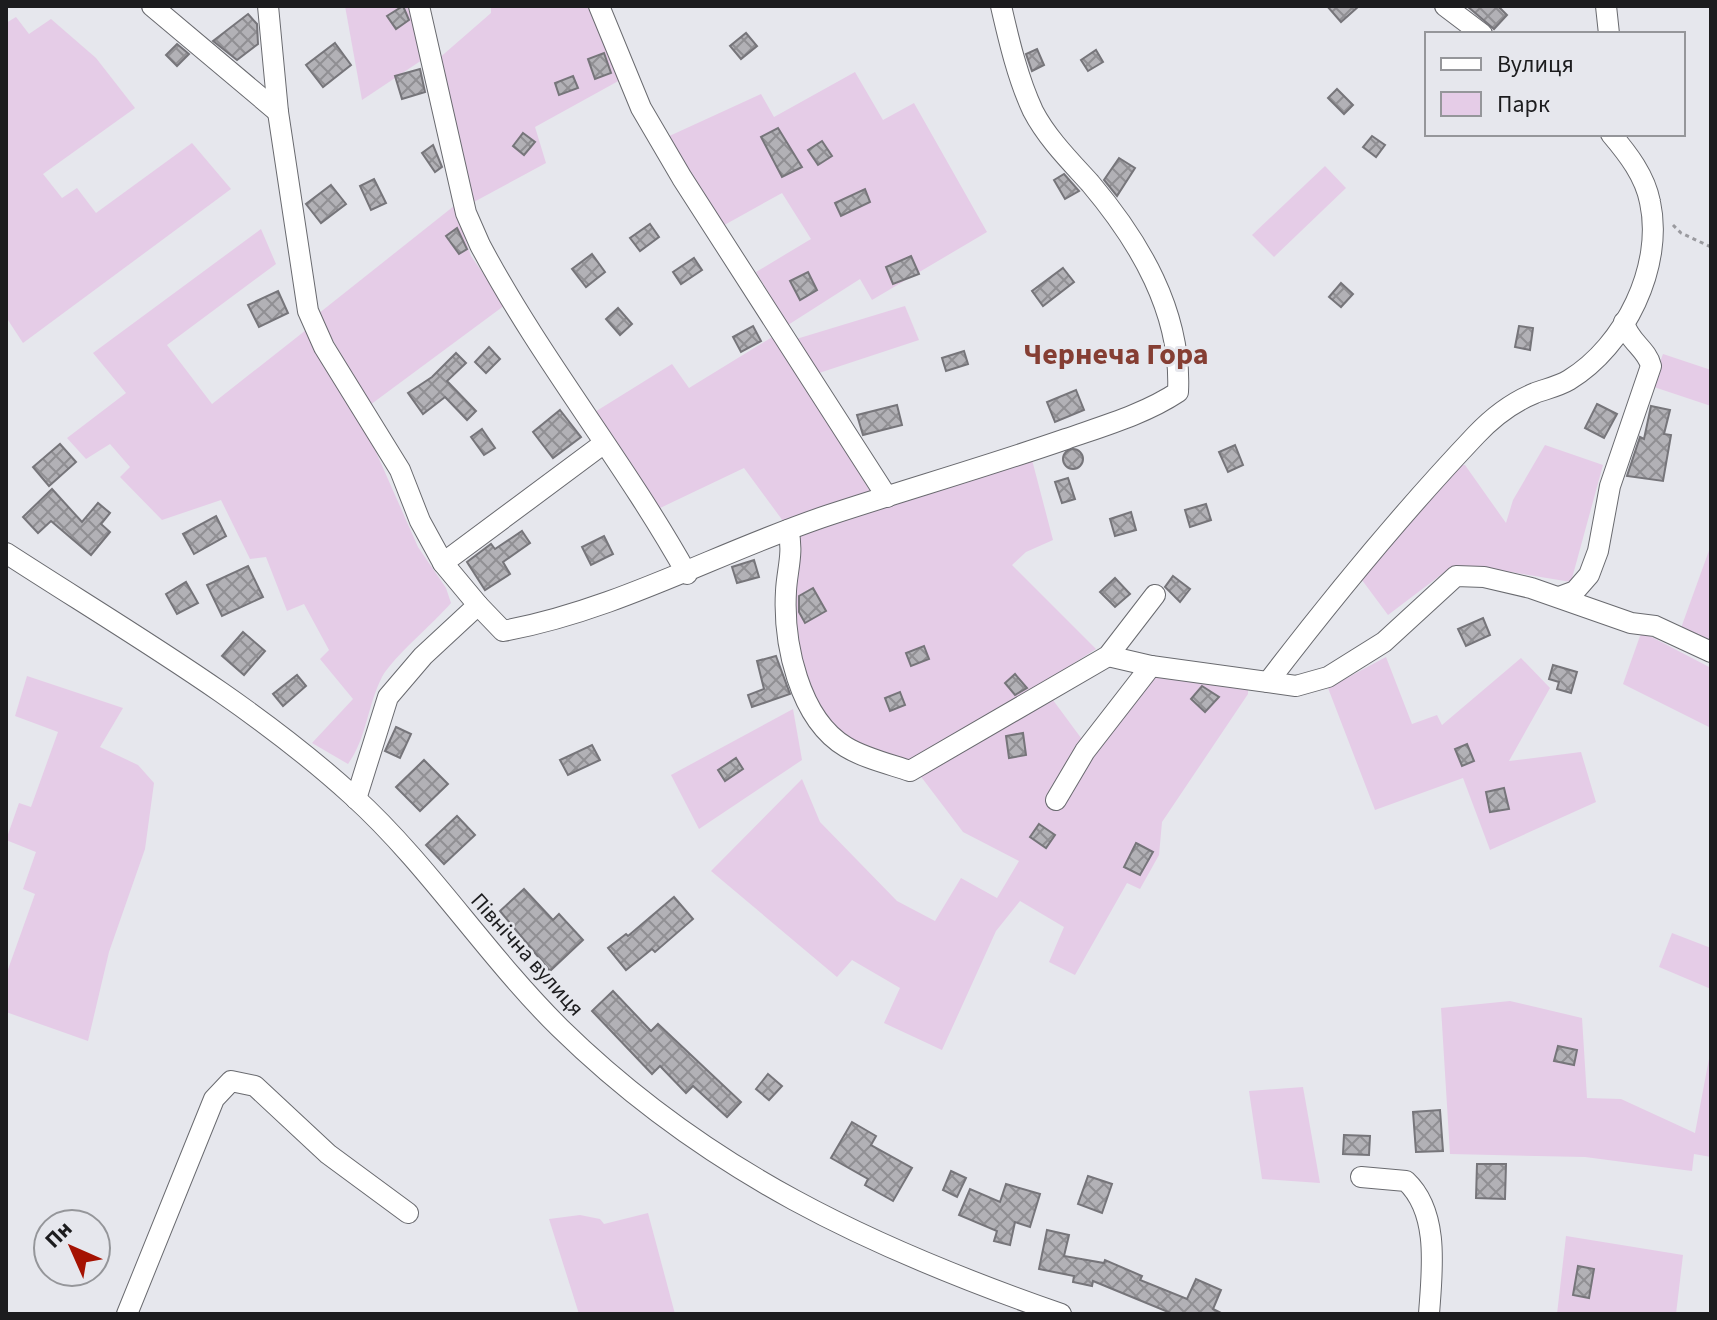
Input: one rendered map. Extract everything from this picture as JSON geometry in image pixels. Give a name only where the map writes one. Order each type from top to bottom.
[{"type":"street","points":[[152,6],[278,112]]},
{"type":"street","points":[[268,6],[278,112],[308,311],[324,347],[400,470],[420,521],[443,563],[503,631],[534,625],[687,574],[788,530],[1086,432],[1178,392],[1170,329],[1152,268],[1120,219],[1050,137],[1033,111],[1010,45],[1001,6]]},
{"type":"street","points":[[419,6],[466,213],[500,282],[603,444],[653,513],[687,574]]},
{"type":"street","points":[[599,6],[641,108],[675,167],[887,497]]},
{"type":"street","points":[[1445,6],[1479,32]]},
{"type":"street","points":[[1606,6],[1609,32]]},
{"type":"street","points":[[1268,682],[1405,513],[1479,432],[1498,415],[1532,394],[1569,381],[1613,342],[1644,283],[1652,239],[1650,202],[1641,173],[1613,136]]},
{"type":"street","points":[[1559,597],[1575,591],[1589,575],[1598,551],[1610,486],[1651,366],[1649,358],[1632,342],[1624,322]]},
{"type":"street","points":[[443,563],[603,444]]},
{"type":"street","points":[[788,530],[792,544],[786,592],[788,633],[800,684],[819,725],[846,747],[910,771],[1108,656],[1155,595]]},
{"type":"street","name":"Північна вулиця","points":[[6,553],[239,706],[356,799],[557,1025],[609,1074],[724,1162],[892,1250],[1061,1314]]},
{"type":"street","points":[[1108,656],[1151,666],[1296,686],[1328,677],[1384,642],[1456,576],[1484,577],[1559,597],[1631,623],[1655,626],[1711,652]]},
{"type":"street","points":[[356,799],[388,697],[423,656],[478,605]]},
{"type":"street","points":[[1056,800],[1085,751],[1151,666]]},
{"type":"street","points":[[127,1314],[214,1099],[231,1081],[255,1086],[328,1154],[408,1213]]},
{"type":"street","points":[[1361,1177],[1406,1181],[1425,1204],[1430,1230],[1429,1314]]},
{"type":"path","points":[[1650,202],[1681,233],[1711,247]]},
{"type":"green space","points":[[345,6],[410,6],[425,58],[362,100]]},
{"type":"green space","points":[[491,6],[593,6],[622,79],[535,127],[546,163],[472,203],[437,60],[491,13]]},
{"type":"green space","points":[[16,17],[29,34],[51,19],[96,58],[135,108],[43,174],[62,198],[77,188],[96,213],[192,143],[231,189],[23,343],[6,317],[6,23]]},
{"type":"green space","points":[[855,72],[883,120],[914,103],[987,232],[872,300],[860,279],[788,325],[756,272],[811,239],[782,193],[719,228],[665,138],[761,94],[774,117]]},
{"type":"green space","points":[[1325,166],[1346,188],[1274,257],[1252,235]]},
{"type":"green space","points":[[454,206],[471,256],[505,305],[370,405],[318,314]]},
{"type":"green space","points":[[261,229],[276,264],[167,345],[212,404],[306,330],[361,418],[418,547],[446,588],[451,603],[382,677],[359,744],[348,764],[312,743],[353,699],[320,659],[329,650],[304,604],[287,611],[266,557],[250,559],[221,500],[162,520],[120,477],[130,467],[110,444],[86,459],[67,438],[126,393],[93,353]]},
{"type":"green space","points":[[905,306],[919,340],[813,375],[793,340]]},
{"type":"green space","points":[[774,336],[870,491],[783,521],[744,468],[658,509],[590,415],[672,364],[689,388]]},
{"type":"green space","points":[[1663,354],[1711,370],[1711,406],[1651,386]]},
{"type":"green space","points":[[1545,445],[1603,465],[1571,582],[1492,569],[1450,568],[1388,615],[1359,576],[1459,465],[1465,465],[1506,523],[1513,500]]},
{"type":"green space","points":[[1031,456],[1053,540],[1026,552],[1012,565],[1096,649],[969,730],[908,762],[849,742],[829,725],[814,703],[803,676],[794,617],[796,559],[801,535]]},
{"type":"green space","points":[[1711,545],[1711,652],[1681,628]]},
{"type":"green space","points":[[1644,633],[1711,668],[1711,728],[1623,684],[1640,636]]},
{"type":"green space","points":[[1386,657],[1412,724],[1437,715],[1442,725],[1521,658],[1550,688],[1509,761],[1581,752],[1596,802],[1490,850],[1463,778],[1375,810],[1328,688]]},
{"type":"green space","points":[[1152,674],[1248,687],[1248,694],[1162,822],[1159,855],[1140,889],[1127,883],[1075,975],[1049,962],[1064,927],[1020,901],[996,931],[942,1050],[884,1023],[900,988],[852,960],[837,977],[711,871],[802,779],[820,822],[897,901],[935,921],[961,878],[997,898],[1019,861],[963,832],[919,774],[1050,696],[1084,742],[1086,757]]},
{"type":"green space","points":[[27,676],[123,708],[100,747],[138,765],[154,783],[145,849],[109,952],[88,1041],[6,1012],[6,975],[35,894],[23,889],[36,852],[6,840],[19,803],[31,807],[58,732],[15,716]]},
{"type":"green space","points":[[793,709],[802,760],[699,829],[671,775]]},
{"type":"green space","points":[[1672,933],[1711,948],[1711,989],[1659,967]]},
{"type":"green space","points":[[1510,1001],[1582,1018],[1587,1098],[1621,1099],[1695,1133],[1711,1048],[1711,1157],[1694,1154],[1692,1171],[1585,1157],[1450,1154],[1441,1008]]},
{"type":"green space","points":[[1303,1087],[1320,1183],[1262,1179],[1249,1091]]},
{"type":"green space","points":[[648,1213],[675,1314],[579,1314],[549,1219],[580,1215],[600,1219],[604,1224]]},
{"type":"green space","points":[[1566,1236],[1683,1255],[1676,1314],[1557,1314]]},
{"type":"building","points":[[403,6],[409,20],[396,29],[387,16]]},
{"type":"building","points":[[1327,6],[1359,6],[1341,22]]},
{"type":"building","points":[[1467,6],[1498,6],[1507,15],[1494,29]]},
{"type":"building","points":[[248,14],[257,24],[258,44],[237,60],[213,41]]},
{"type":"building","points":[[746,33],[757,46],[741,59],[730,46]]},
{"type":"building","points":[[335,43],[351,65],[323,87],[306,65]]},
{"type":"building","points":[[177,44],[189,54],[177,66],[166,55]]},
{"type":"building","points":[[1037,49],[1044,65],[1032,71],[1026,54]]},
{"type":"building","points":[[1096,50],[1103,62],[1088,71],[1081,60]]},
{"type":"building","points":[[604,53],[611,73],[595,79],[588,59]]},
{"type":"building","points":[[420,69],[425,92],[402,99],[395,76]]},
{"type":"building","points":[[573,76],[578,88],[559,95],[555,83]]},
{"type":"building","points":[[1337,89],[1353,105],[1344,114],[1328,98]]},
{"type":"building","points":[[778,128],[802,167],[782,177],[761,137]]},
{"type":"building","points":[[523,133],[535,142],[524,155],[513,146]]},
{"type":"building","points":[[1372,136],[1385,145],[1376,157],[1363,147]]},
{"type":"building","points":[[822,141],[832,156],[818,165],[808,150]]},
{"type":"building","points":[[433,145],[442,167],[435,172],[422,153]]},
{"type":"building","points":[[1119,158],[1135,168],[1117,196],[1104,180]]},
{"type":"building","points":[[1064,174],[1079,191],[1065,199],[1054,180]]},
{"type":"building","points":[[374,179],[386,203],[371,210],[360,186]]},
{"type":"building","points":[[331,185],[346,204],[321,223],[306,204]]},
{"type":"building","points":[[865,189],[870,202],[841,216],[835,203]]},
{"type":"building","points":[[650,224],[659,237],[640,251],[630,238]]},
{"type":"building","points":[[457,228],[467,249],[459,254],[446,236]]},
{"type":"building","points":[[592,254],[605,272],[586,287],[572,269]]},
{"type":"building","points":[[911,256],[919,274],[893,284],[886,267]]},
{"type":"building","points":[[694,258],[702,270],[681,284],[673,272]]},
{"type":"building","points":[[1063,268],[1074,282],[1043,306],[1032,291]]},
{"type":"building","points":[[808,272],[817,290],[800,300],[790,281]]},
{"type":"building","points":[[1341,283],[1353,294],[1341,307],[1329,297]]},
{"type":"building","points":[[278,291],[288,313],[259,327],[248,305]]},
{"type":"building","points":[[618,308],[632,324],[620,335],[606,319]]},
{"type":"building","points":[[753,326],[761,341],[741,352],[733,337]]},
{"type":"building","points":[[1519,326],[1533,328],[1530,350],[1515,347]]},
{"type":"building","points":[[489,347],[500,359],[486,373],[475,362]]},
{"type":"building","points":[[964,351],[968,364],[946,371],[942,358]]},
{"type":"building","points":[[456,353],[466,363],[447,381],[476,411],[467,420],[445,397],[423,414],[408,393],[432,377]]},
{"type":"building","points":[[1076,390],[1084,410],[1055,422],[1047,402]]},
{"type":"building","points":[[1597,404],[1617,414],[1604,438],[1585,428]]},
{"type":"building","points":[[897,405],[902,425],[863,435],[857,415]]},
{"type":"building","points":[[1651,406],[1670,410],[1664,434],[1671,435],[1663,481],[1627,476],[1640,437],[1644,439]]},
{"type":"building","points":[[560,410],[581,437],[553,458],[533,432]]},
{"type":"building","points":[[482,429],[495,448],[484,455],[471,437]]},
{"type":"building","points":[[60,444],[76,462],[49,486],[33,467]]},
{"type":"building","points":[[1235,445],[1243,465],[1228,472],[1219,452]]},
{"type":"building","points":[[1073,449],[1080,452],[1083,459],[1080,466],[1073,469],[1066,466],[1063,459],[1066,452]]},
{"type":"building","points":[[1068,478],[1075,499],[1062,503],[1055,482]]},
{"type":"building","points":[[52,489],[82,522],[98,503],[110,513],[101,524],[110,532],[91,555],[51,521],[38,533],[23,517]]},
{"type":"building","points":[[1206,504],[1211,520],[1190,527],[1185,510]]},
{"type":"building","points":[[1131,512],[1136,530],[1115,536],[1110,519]]},
{"type":"building","points":[[216,516],[226,536],[194,554],[183,534]]},
{"type":"building","points":[[522,531],[530,543],[503,562],[510,574],[485,590],[467,562],[491,544],[495,549]]},
{"type":"building","points":[[604,536],[613,554],[591,565],[582,547]]},
{"type":"building","points":[[754,560],[759,577],[737,583],[732,567]]},
{"type":"building","points":[[248,566],[263,597],[222,616],[207,585]]},
{"type":"building","points":[[1173,576],[1190,589],[1180,602],[1165,587]]},
{"type":"building","points":[[1115,578],[1130,594],[1115,607],[1100,592]]},
{"type":"building","points":[[186,582],[198,603],[177,614],[166,594]]},
{"type":"building","points":[[813,588],[826,611],[805,623],[799,612],[799,596]]},
{"type":"building","points":[[1483,618],[1490,635],[1466,646],[1458,629]]},
{"type":"building","points":[[243,632],[265,651],[244,675],[222,656]]},
{"type":"building","points":[[924,646],[929,659],[911,666],[906,653]]},
{"type":"building","points":[[776,656],[790,694],[752,707],[748,695],[764,689],[757,661]]},
{"type":"building","points":[[1553,665],[1577,672],[1571,693],[1557,689],[1559,682],[1549,679]]},
{"type":"building","points":[[1015,674],[1027,688],[1015,695],[1005,683]]},
{"type":"building","points":[[297,675],[306,686],[283,706],[273,694]]},
{"type":"building","points":[[1202,686],[1219,697],[1205,712],[1191,699]]},
{"type":"building","points":[[900,692],[905,705],[890,711],[885,698]]},
{"type":"building","points":[[396,727],[411,734],[400,758],[385,751]]},
{"type":"building","points":[[1023,733],[1026,755],[1009,758],[1006,736]]},
{"type":"building","points":[[1467,744],[1474,761],[1462,766],[1455,749]]},
{"type":"building","points":[[592,745],[600,760],[568,775],[560,760]]},
{"type":"building","points":[[736,758],[743,769],[725,781],[718,770]]},
{"type":"building","points":[[424,760],[448,784],[420,811],[396,787]]},
{"type":"building","points":[[1504,788],[1509,809],[1490,812],[1486,792]]},
{"type":"building","points":[[457,816],[475,835],[444,864],[426,845]]},
{"type":"building","points":[[1039,824],[1055,835],[1046,848],[1030,837]]},
{"type":"building","points":[[1136,843],[1153,852],[1140,875],[1124,867]]},
{"type":"building","points":[[524,889],[553,920],[559,914],[583,940],[550,971],[500,911]]},
{"type":"building","points":[[674,897],[693,919],[655,952],[652,949],[626,970],[608,948],[626,934],[628,936]]},
{"type":"building","points":[[613,991],[651,1031],[658,1024],[741,1102],[727,1117],[693,1086],[686,1093],[660,1066],[652,1074],[592,1011]]},
{"type":"building","points":[[1558,1046],[1577,1050],[1574,1065],[1554,1061]]},
{"type":"building","points":[[768,1074],[782,1086],[769,1100],[756,1089]]},
{"type":"building","points":[[1440,1110],[1443,1151],[1416,1152],[1413,1112]]},
{"type":"building","points":[[852,1122],[876,1136],[871,1145],[912,1168],[893,1201],[865,1185],[868,1179],[831,1158]]},
{"type":"building","points":[[1344,1135],[1370,1136],[1369,1155],[1343,1154]]},
{"type":"building","points":[[1477,1164],[1506,1164],[1505,1199],[1476,1198]]},
{"type":"building","points":[[951,1171],[966,1178],[957,1197],[943,1190]]},
{"type":"building","points":[[1088,1176],[1112,1184],[1102,1213],[1078,1204]]},
{"type":"building","points":[[1006,1184],[1040,1194],[1030,1227],[1015,1222],[1010,1245],[994,1241],[997,1231],[959,1215],[970,1189],[1000,1202]]},
{"type":"building","points":[[1047,1230],[1069,1235],[1064,1256],[1104,1263],[1105,1260],[1142,1276],[1140,1280],[1187,1299],[1196,1279],[1221,1290],[1213,1309],[1223,1314],[1173,1314],[1093,1281],[1092,1286],[1073,1282],[1074,1276],[1039,1269]]},
{"type":"building","points":[[1578,1266],[1594,1269],[1589,1298],[1573,1295]]},
{"type":"district","name":"Чернеча Гора","points":[[1116,354]]}]
